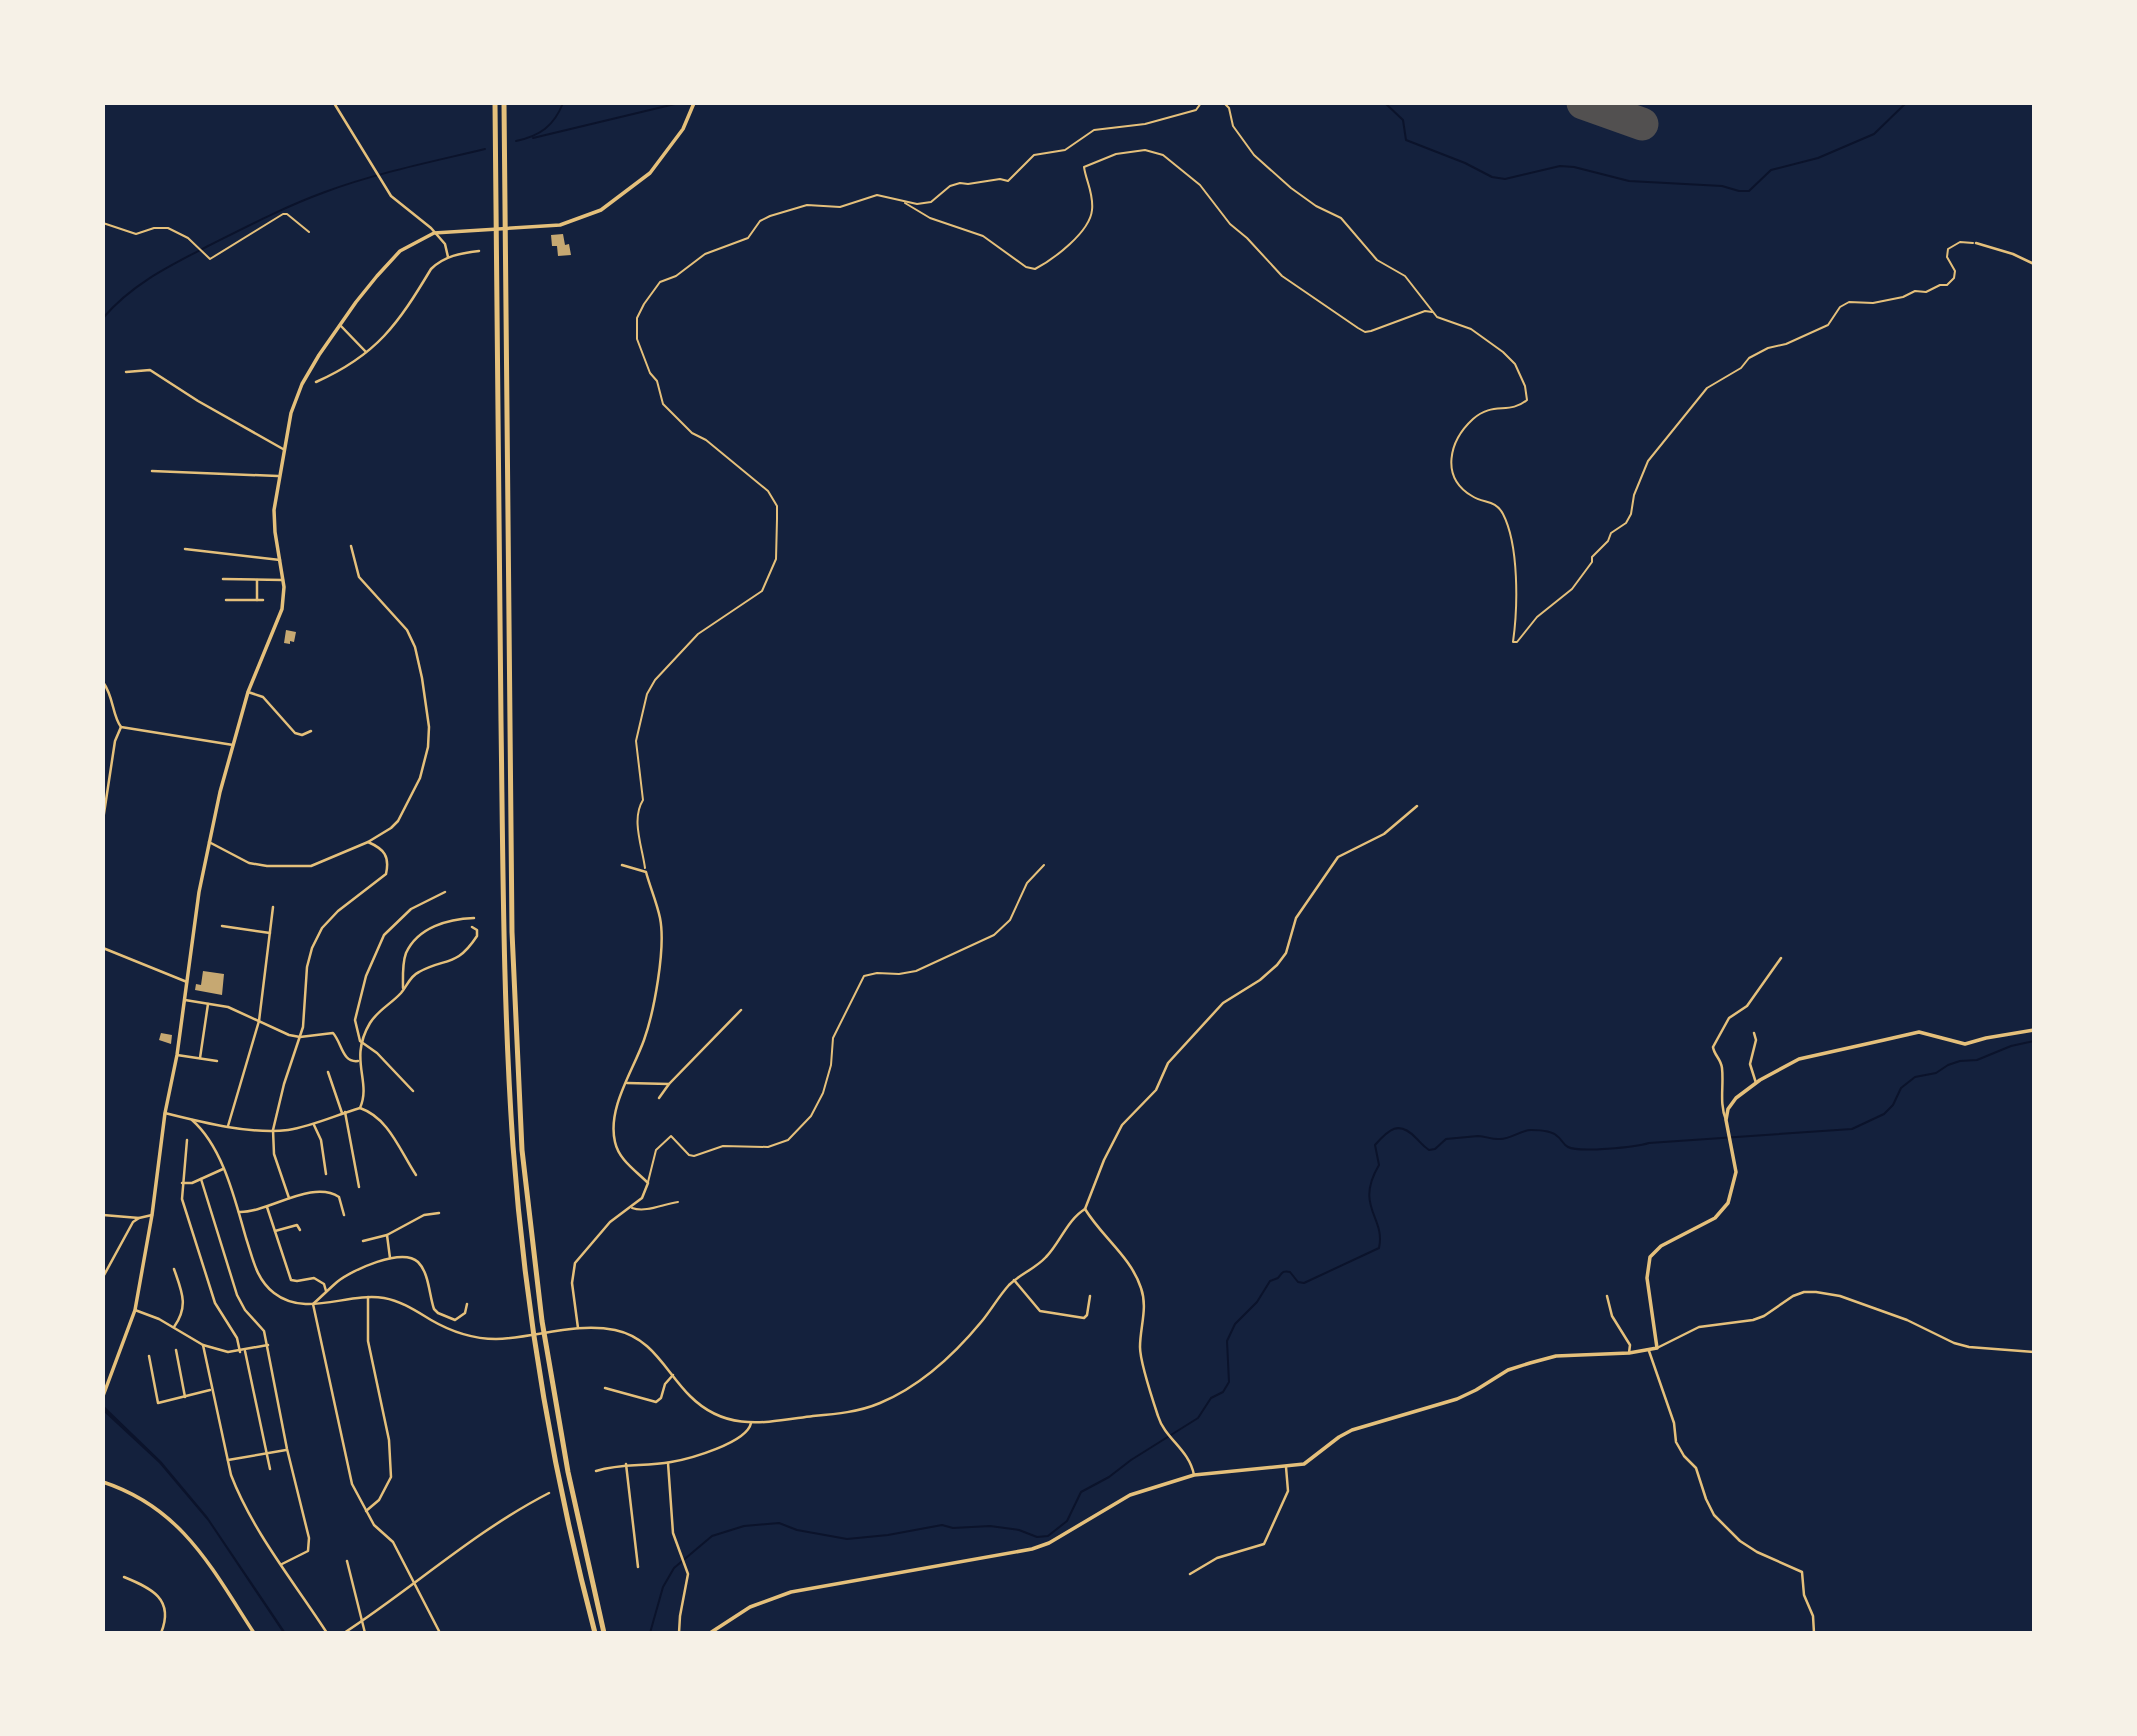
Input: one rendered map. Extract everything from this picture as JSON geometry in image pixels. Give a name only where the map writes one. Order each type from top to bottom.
[{"type":"highway","points":[[495,103],[503,945],[513,1150],[533,1321],[547,1406],[574,1545],[595,1633]]},
{"type":"highway","points":[[504,103],[512,905],[522,1150],[544,1333],[568,1472],[604,1633]]},
{"type":"street","points":[[334,103],[391,196],[445,244],[448,257]]},
{"type":"street","points":[[103,1396],[135,1310],[209,842],[248,692],[282,609],[283,580],[274,521],[278,476],[291,413],[307,374],[377,276],[400,251],[434,233],[560,225],[601,210],[650,173],[683,129],[694,103]]},
{"type":"street","points":[[1976,243],[2013,254],[2034,264]]},
{"type":"street","points":[[316,382],[353,363],[397,324],[431,269],[448,257],[479,251]]},
{"type":"street","points":[[340,325],[366,352]]},
{"type":"street","points":[[126,372],[150,370],[198,401],[283,449]]},
{"type":"street","points":[[152,471],[278,476]]},
{"type":"street","points":[[209,842],[249,863],[305,867],[317,865],[368,842],[398,821],[420,778],[428,747],[428,714],[413,640],[403,625],[359,577],[351,546]]},
{"type":"street","points":[[186,549],[280,561]]},
{"type":"street","points":[[223,579],[283,580]]},
{"type":"street","points":[[257,580],[257,600]]},
{"type":"street","points":[[226,600],[263,600]]},
{"type":"street","points":[[103,682],[111,695],[117,722],[121,727],[233,745]]},
{"type":"street","points":[[248,692],[263,696],[295,733],[302,735],[311,731]]},
{"type":"street","points":[[103,820],[115,741],[121,727]]},
{"type":"street","points":[[192,1120],[205,1133],[223,1169],[259,1277],[276,1295],[296,1304],[368,1297],[386,1298],[460,1334],[496,1339],[578,1328],[605,1328],[632,1336],[651,1348],[690,1395],[711,1412],[726,1419],[751,1423],[836,1414],[879,1404],[933,1371],[968,1338],[1014,1280],[1045,1258],[1077,1214],[1085,1209],[1104,1160],[1122,1125],[1156,1090],[1168,1063],[1223,1003],[1260,981],[1277,965],[1286,953],[1296,918],[1338,856],[1384,834],[1417,806]]},
{"type":"street","points":[[289,1198],[274,1154],[273,1130],[284,1084],[303,1027],[307,967],[321,928],[338,911],[386,874],[387,856],[380,847],[368,842]]},
{"type":"street","points":[[578,1328],[572,1283],[575,1264],[610,1222],[644,1195],[648,1183],[623,1160],[614,1140],[617,1108],[648,1026],[661,948],[660,918],[646,872],[622,865]]},
{"type":"street","points":[[360,1108],[364,1095],[359,1061],[360,1041],[355,1020],[366,976],[378,944],[411,909],[445,892]]},
{"type":"street","points":[[229,1126],[259,1021],[273,907]]},
{"type":"street","points":[[403,991],[403,969],[407,952],[416,941],[437,924],[474,918]]},
{"type":"street","points":[[222,926],[270,933]]},
{"type":"street","points":[[360,1041],[376,1014],[403,991],[418,972],[460,958],[477,936],[477,930],[472,927]]},
{"type":"street","points":[[103,948],[187,982]]},
{"type":"street","points":[[1726,1120],[1722,1111],[1721,1063],[1713,1047],[1730,1018],[1747,1006],[1781,958]]},
{"type":"street","points":[[185,1000],[228,1007],[289,1035],[300,1037],[333,1033],[347,1059],[351,1062],[359,1061]]},
{"type":"street","points":[[200,1058],[208,1004]]},
{"type":"street","points":[[659,1098],[669,1084],[741,1010]]},
{"type":"street","points":[[1657,1348],[1647,1278],[1650,1257],[1661,1246],[1715,1218],[1728,1203],[1736,1172],[1726,1120],[1728,1109],[1736,1098],[1756,1083],[1799,1059],[1919,1032],[1965,1044],[2034,1030]]},
{"type":"street","points":[[1755,1033],[1755,1047],[1750,1064],[1756,1083]]},
{"type":"street","points":[[360,1041],[377,1053],[413,1091]]},
{"type":"street","points":[[177,1055],[217,1061]]},
{"type":"street","points":[[328,1072],[344,1113],[359,1187]]},
{"type":"street","points":[[626,1083],[669,1084]]},
{"type":"street","points":[[165,1113],[229,1126],[286,1130],[314,1125],[360,1108],[372,1113],[387,1127],[416,1175]]},
{"type":"street","points":[[314,1125],[321,1140],[326,1174]]},
{"type":"street","points":[[187,1140],[182,1199],[215,1303],[237,1338],[240,1352]]},
{"type":"street","points":[[182,1183],[188,1185],[223,1169]]},
{"type":"street","points":[[201,1179],[237,1295],[245,1310],[262,1326],[268,1345],[287,1450],[310,1544],[305,1553],[282,1564]]},
{"type":"street","points":[[239,1213],[267,1207],[289,1198],[334,1193],[342,1201],[344,1215]]},
{"type":"street","points":[[267,1207],[291,1280],[314,1278],[324,1284],[326,1292]]},
{"type":"street","points":[[1085,1209],[1094,1224],[1127,1261],[1140,1286],[1144,1318],[1140,1351],[1158,1417],[1167,1433],[1189,1457],[1194,1475]]},
{"type":"street","points":[[363,1241],[387,1235],[424,1214],[439,1213]]},
{"type":"street","points":[[103,1215],[139,1218],[152,1215]]},
{"type":"street","points":[[103,1277],[133,1222],[139,1218]]},
{"type":"street","points":[[275,1230],[297,1225],[300,1230]]},
{"type":"street","points":[[387,1235],[390,1258]]},
{"type":"street","points":[[313,1304],[343,1278],[390,1258],[410,1257],[421,1265],[434,1309],[438,1313],[455,1320],[465,1313],[467,1304]]},
{"type":"street","points":[[103,1266],[109,1266]]},
{"type":"street","points":[[174,1269],[184,1308],[174,1327]]},
{"type":"street","points":[[1014,1280],[1034,1306],[1048,1313],[1084,1318],[1087,1315],[1090,1296]]},
{"type":"street","points":[[710,1633],[750,1607],[791,1592],[1032,1549],[1049,1543],[1129,1495],[1194,1475],[1224,1470],[1286,1467],[1312,1460],[1339,1437],[1352,1430],[1457,1399],[1508,1370],[1556,1356],[1629,1353],[1657,1348],[1699,1327],[1753,1320],[1764,1316],[1793,1296],[1804,1292],[1840,1296],[1907,1320],[1954,1343],[1969,1347],[2034,1352]]},
{"type":"street","points":[[1606,1296],[1612,1316],[1630,1345],[1629,1353]]},
{"type":"street","points":[[366,1511],[379,1500],[391,1477],[389,1440],[368,1341],[368,1297]]},
{"type":"street","points":[[313,1304],[352,1483],[374,1525],[393,1542],[439,1633]]},
{"type":"street","points":[[135,1310],[174,1327],[203,1345],[228,1352],[268,1345]]},
{"type":"street","points":[[203,1345],[231,1475],[243,1504],[327,1633]]},
{"type":"street","points":[[176,1350],[184,1397]]},
{"type":"street","points":[[1649,1350],[1674,1423],[1676,1442],[1684,1456],[1696,1468],[1714,1516],[1740,1541],[1757,1552],[1802,1572],[1804,1595],[1813,1616],[1814,1633]]},
{"type":"street","points":[[245,1351],[270,1469]]},
{"type":"street","points":[[149,1356],[158,1403],[212,1390]]},
{"type":"street","points":[[605,1388],[656,1402],[673,1375]]},
{"type":"street","points":[[596,1471],[625,1464],[690,1458],[726,1445],[747,1432],[751,1423]]},
{"type":"street","points":[[228,1460],[287,1450]]},
{"type":"street","points":[[668,1462],[673,1533],[688,1574],[679,1633]]},
{"type":"street","points":[[625,1464],[638,1567]]},
{"type":"street","points":[[1190,1574],[1217,1558],[1264,1544],[1288,1491],[1286,1467]]},
{"type":"street","points":[[103,1482],[156,1506],[176,1524],[208,1563],[254,1633]]},
{"type":"street","points":[[344,1633],[413,1585],[487,1528],[549,1493]]},
{"type":"street","points":[[347,1561],[365,1633]]},
{"type":"street","points":[[124,1577],[150,1589],[163,1602],[165,1617],[161,1633]]},
{"type":"lane","points":[[103,223],[136,234],[163,227],[176,230],[196,244],[210,259],[283,214],[287,214],[309,232]]},
{"type":"lane","points":[[648,1183],[656,1150],[671,1136],[689,1155],[694,1156],[723,1146],[768,1147],[788,1140],[811,1116],[823,1093],[831,1065],[833,1038],[864,976],[877,973],[899,975],[916,971],[989,938],[1010,920],[1027,883],[1044,865]]},
{"type":"lane","points":[[631,1207],[644,1210],[678,1202]]},
{"type":"path","points":[[646,872],[636,818],[638,807],[643,800],[636,741],[647,694],[655,680],[698,634],[762,591],[776,559],[777,506],[768,491],[706,440],[692,433],[663,404],[657,382],[650,373],[637,339],[636,318],[644,304],[660,282],[677,276],[705,254],[748,238],[760,221],[770,216],[807,205],[840,207],[877,195],[917,204],[930,202],[960,183],[1000,179],[1008,181],[1034,155],[1065,150],[1094,130],[1145,124],[1196,110],[1201,103]]},
{"type":"path","points":[[1224,103],[1229,108],[1233,126],[1254,155],[1315,206],[1341,218],[1377,260],[1405,276],[1437,317],[1471,329],[1515,364],[1525,386],[1527,400],[1521,406],[1490,408],[1474,418],[1452,448],[1451,456],[1454,476],[1460,486],[1474,498],[1489,500],[1503,514],[1513,545],[1516,598],[1513,642],[1517,642],[1538,617],[1572,589],[1592,562],[1592,557],[1608,541],[1611,533],[1626,523],[1648,461],[1707,388],[1768,348],[1786,344],[1828,325],[1840,307],[1849,302],[1873,303],[1947,285],[1954,278],[1955,271],[1947,257],[1948,249],[1960,242],[1976,243]]},
{"type":"path","points":[[901,200],[930,218],[983,236],[1026,267],[1035,268],[1061,252],[1082,230],[1091,214],[1090,184],[1084,167],[1093,161],[1116,154],[1154,151],[1178,165],[1200,185],[1230,224],[1247,238],[1282,276],[1358,328],[1365,332],[1371,331],[1425,311],[1433,312]]},
{"type":"water","points":[[103,1405],[161,1461],[207,1516],[286,1633],[283,1633],[208,1521],[159,1463],[103,1411]]},
{"type":"building","points":[[563,234],[571,255],[558,256],[557,246],[552,246],[551,235]]},
{"type":"building","points":[[286,630],[296,632],[294,642],[290,641],[290,644],[284,643]]},
{"type":"building","points":[[203,971],[224,974],[222,995],[195,990],[196,984],[201,985]]},
{"type":"building","points":[[161,1033],[172,1035],[171,1044],[159,1040]]},
{"type":"waterway","points":[[516,141],[545,129],[563,103]]},
{"type":"waterway","points":[[533,138],[679,103]]},
{"type":"waterway","points":[[1385,103],[1403,120],[1406,140],[1465,163],[1492,177],[1505,179],[1560,166],[1629,181],[1722,186],[1739,191],[1749,191],[1771,170],[1818,158],[1874,134],[1906,103]]},
{"type":"waterway","points":[[103,318],[126,295],[165,269],[295,204],[364,179],[485,149]]},
{"type":"waterway","points":[[650,1633],[663,1587],[674,1568],[712,1536],[744,1526],[779,1523],[797,1530],[847,1539],[942,1525],[953,1528],[990,1526],[1019,1530],[1037,1537],[1048,1536],[1067,1521],[1081,1492],[1109,1477],[1198,1418],[1211,1398],[1223,1392],[1229,1382],[1227,1341],[1235,1324],[1257,1302],[1270,1281],[1288,1271],[1298,1282],[1304,1283],[1379,1248],[1380,1237],[1369,1191],[1379,1165],[1375,1145],[1394,1129],[1410,1132],[1429,1150],[1435,1149],[1446,1139],[1478,1136],[1504,1139],[1531,1130],[1552,1133],[1574,1149],[1595,1149],[1852,1129],[1884,1114],[1893,1105],[1901,1088],[1915,1077],[1936,1073],[1960,1061],[1977,1060],[2011,1046],[2034,1041]]},
{"type":"runway","points":[[1583,103],[1642,124]]}]
